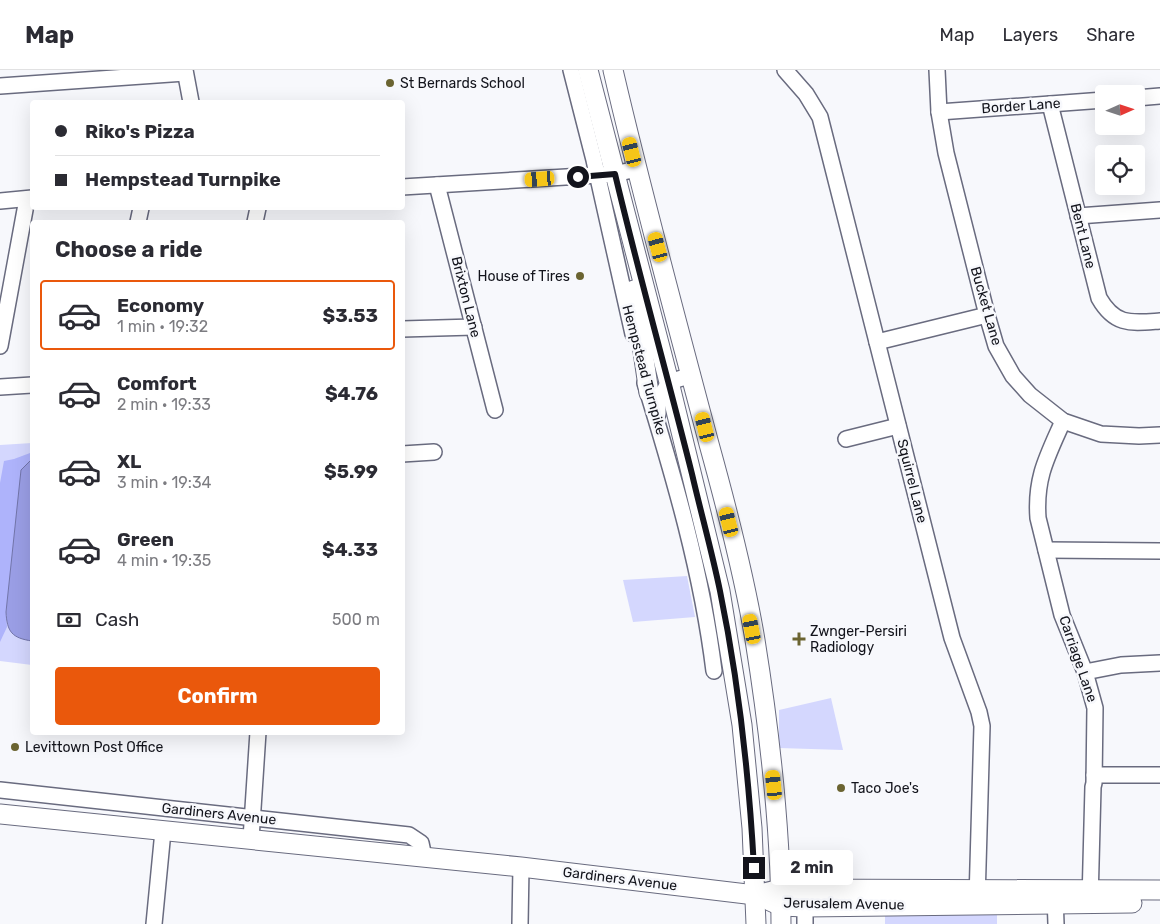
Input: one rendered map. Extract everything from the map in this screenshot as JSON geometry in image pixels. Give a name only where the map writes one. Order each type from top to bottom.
[{"type":"main road","name":"Hempstead Turnpike","points":[[588,70],[606,175],[622,204],[669,382],[714,565],[729,640],[742,725],[752,828],[756,924]]},
{"type":"main road","points":[[613,70],[636,169],[692,375],[736,550],[755,640],[775,799],[781,906]]},
{"type":"main road","points":[[622,204],[648,393]]},
{"type":"main road","name":"Gardiners Avenue","points":[[0,814],[521,867],[755,895]]},
{"type":"main road","name":"Jerusalem Avenue","points":[[1090,897],[1160,890]]},
{"type":"main road","name":"Jerusalem Avenue","points":[[755,895],[805,915],[977,897]]},
{"type":"main road","name":"Jerusalem Avenue","points":[[781,906],[977,897],[1090,897],[1160,903]]},
{"type":"street","name":"Hempstead Turnpike","points":[[571,70],[606,175],[626,308],[648,393],[659,423],[695,566],[714,671]]},
{"type":"street","name":"Squirrel Lane","points":[[785,70],[806,94],[820,117],[952,638],[979,712],[982,726],[977,897]]},
{"type":"street","name":"Bucket Lane","points":[[936,70],[939,112],[946,153],[996,346],[1013,376],[1030,394],[1063,422],[1101,434],[1160,435]]},
{"type":"street","points":[[0,86],[185,72],[191,100]]},
{"type":"street","points":[[1145,97],[1160,96]]},
{"type":"street","name":"Border Lane","points":[[939,112],[1095,101]]},
{"type":"street","name":"Bent Lane","points":[[1050,104],[1099,298],[1105,309],[1116,318],[1131,323],[1160,321]]},
{"type":"street","points":[[405,187],[606,175],[636,169]]},
{"type":"street","name":"Brixton Lane","points":[[437,185],[495,410]]},
{"type":"street","points":[[0,201],[30,199],[0,346]]},
{"type":"street","points":[[1078,216],[1160,210]]},
{"type":"street","points":[[878,342],[987,315]]},
{"type":"street","points":[[405,329],[474,327]]},
{"type":"street","points":[[659,423],[658,401],[669,382],[692,375]]},
{"type":"street","points":[[0,388],[30,385]]},
{"type":"street","name":"Carriage Lane","points":[[1063,422],[1043,467],[1038,490],[1038,518],[1062,615],[1085,672],[1094,708],[1090,897]]},
{"type":"street","points":[[846,439],[898,426]]},
{"type":"street","points":[[405,454],[434,452]]},
{"type":"street","points":[[1046,550],[1160,551]]},
{"type":"street","points":[[1085,672],[1121,665],[1160,663]]},
{"type":"street","points":[[251,840],[258,735]]},
{"type":"street","points":[[1094,775],[1160,775]]},
{"type":"street","name":"Gardiners Avenue","points":[[0,790],[409,835],[421,843],[424,857]]},
{"type":"street","points":[[154,924],[163,831]]},
{"type":"street","points":[[520,924],[521,867]]},
{"type":"street","points":[[1056,897],[1056,924]]},
{"type":"shaded area","points":[[30,443],[30,665],[0,661],[0,445]]},
{"type":"shaded area","points":[[30,453],[30,482],[6,612],[7,627],[0,642],[0,483],[4,461]]},
{"type":"shaded area","points":[[30,461],[30,640],[15,636],[12,633],[9,629],[6,612],[21,470]]},
{"type":"shaded area","points":[[687,576],[695,617],[633,622],[623,580]]},
{"type":"shaded area","points":[[831,698],[843,750],[779,748],[779,710]]},
{"type":"shaded area","points":[[885,909],[997,909],[997,924],[885,924]]},
{"type":"place","name":"St Bernards School","points":[[390,83]]},
{"type":"place","name":"House of Tires","points":[[580,276]]},
{"type":"place","name":"Zwnger-Persiri Radiology","points":[[799,639]]},
{"type":"place","name":"Levittown Post Office","points":[[15,747]]},
{"type":"place","name":"Taco Joe's","points":[[841,788]]},
{"type":"route","points":[[578,177],[615,174],[669,382],[714,565],[729,640],[742,725],[754,868]]}]
